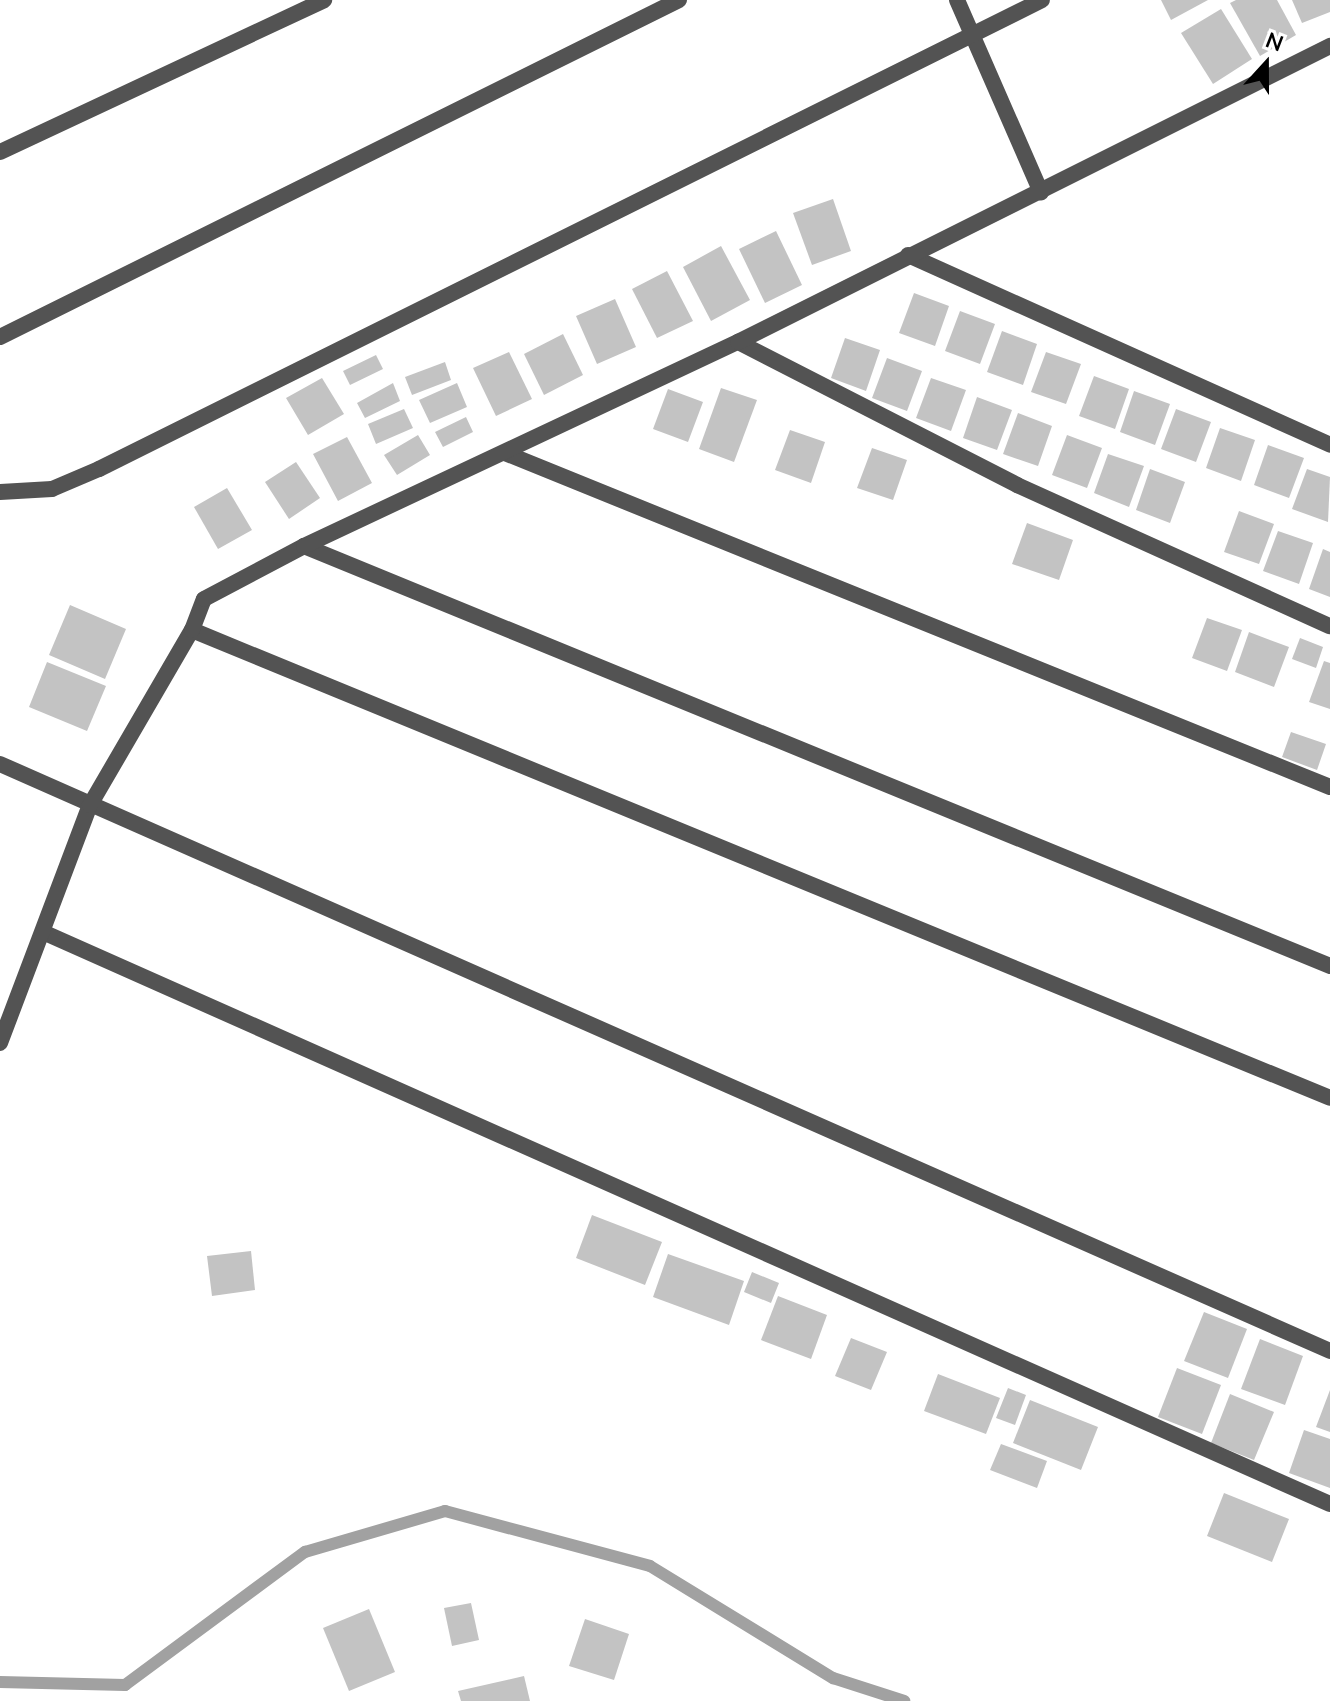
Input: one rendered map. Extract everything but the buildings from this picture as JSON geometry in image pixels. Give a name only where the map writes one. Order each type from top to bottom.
[{"type":"street","points":[[0,152],[324,0]]},
{"type":"street","points":[[0,337],[679,0]]},
{"type":"street","points":[[957,0],[975,33],[1041,192]]},
{"type":"street","points":[[0,492],[52,489],[99,469],[1042,0]]},
{"type":"street","points":[[0,1043],[45,933],[90,805],[192,630],[204,599],[304,546],[738,342],[1330,46]]},
{"type":"street","points":[[908,255],[1330,445]]},
{"type":"street","points":[[738,342],[1017,485],[1330,626]]},
{"type":"street","points":[[505,453],[1330,787]]},
{"type":"street","points":[[304,546],[1330,966]]},
{"type":"street","points":[[192,630],[1330,1098]]},
{"type":"street","points":[[0,764],[1330,1351]]},
{"type":"street","points":[[45,933],[1330,1504]]},
{"type":"waterway","points":[[0,1682],[125,1685],[305,1552],[445,1511],[650,1566],[833,1678],[904,1701]]}]
